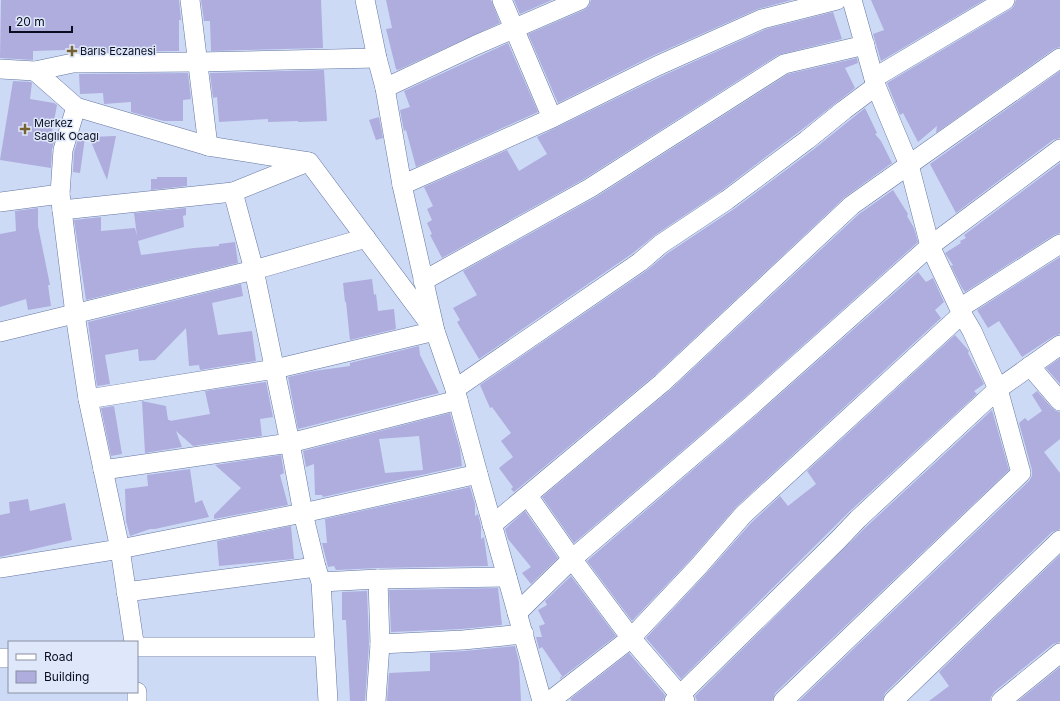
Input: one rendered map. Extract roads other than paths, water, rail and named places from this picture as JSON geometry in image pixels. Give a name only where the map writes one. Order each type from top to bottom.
[{"type":"street","points":[[190,0],[208,146]]},
{"type":"street","points":[[365,0],[385,88],[402,185],[435,331],[457,394],[542,701]]},
{"type":"street","points":[[502,0],[552,118]]},
{"type":"street","points":[[385,88],[515,28],[580,0]]},
{"type":"street","points":[[402,185],[552,118],[657,66],[762,19],[837,0]]},
{"type":"street","points":[[783,701],[1021,473],[998,389],[972,331],[930,246],[909,165],[875,82],[852,0]]},
{"type":"street","points":[[103,470],[290,443],[457,394],[640,262],[661,244],[728,200],[808,140],[875,82],[1005,0]]},
{"type":"street","points":[[423,281],[590,188],[784,64],[865,45]]},
{"type":"street","points":[[0,69],[35,71],[73,63],[377,58]]},
{"type":"street","points":[[492,524],[528,496],[662,383],[852,205],[1060,58]]},
{"type":"street","points":[[35,71],[76,107],[208,146],[309,162],[435,331]]},
{"type":"street","points":[[76,107],[63,150],[61,202],[75,314],[88,400],[120,549],[134,641]]},
{"type":"street","points":[[517,613],[572,559],[752,405],[930,246],[1060,149]]},
{"type":"street","points":[[0,202],[61,202],[233,192],[309,162]]},
{"type":"street","points":[[233,192],[254,270],[303,513],[319,574],[328,701]]},
{"type":"street","points":[[0,332],[254,270],[366,238]]},
{"type":"street","points":[[550,701],[631,638],[698,567],[743,515],[961,311],[1060,244]]},
{"type":"street","points":[[88,400],[275,369],[435,331]]},
{"type":"street","points":[[528,496],[572,559],[631,638],[680,699],[858,519],[998,389],[1060,345]]},
{"type":"street","points":[[1030,366],[1060,401]]},
{"type":"street","points":[[0,568],[120,549],[303,513],[478,474]]},
{"type":"street","points":[[893,701],[1060,540]]},
{"type":"street","points":[[126,592],[319,574],[378,579],[507,577]]},
{"type":"street","points":[[376,701],[380,644],[378,579]]},
{"type":"street","points":[[380,644],[463,640],[524,634]]},
{"type":"street","points":[[138,647],[324,647]]},
{"type":"street","points":[[1001,701],[1060,653]]},
{"type":"place","name":"Barıs Eczanesi","points":[[72,51]]},
{"type":"place","name":"Merkez Saglık Ocagı","points":[[25,129]]}]
